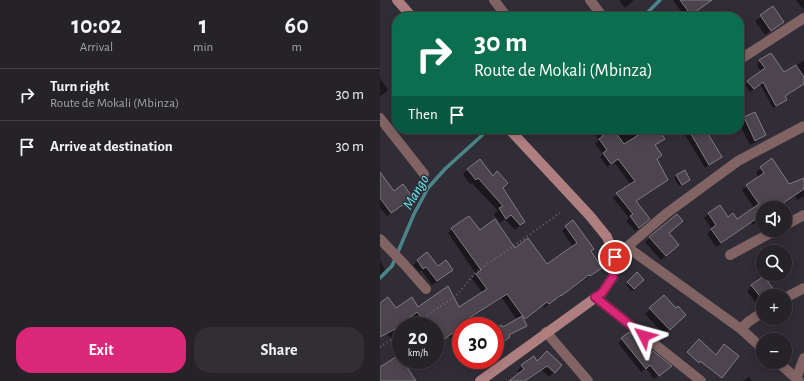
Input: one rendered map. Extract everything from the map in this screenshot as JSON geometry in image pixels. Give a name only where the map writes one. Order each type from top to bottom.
[{"type":"street","points":[[397,0],[408,12]]},
{"type":"street","points":[[494,0],[504,12]]},
{"type":"street","points":[[590,0],[599,12]]},
{"type":"street","points":[[744,57],[804,18]]},
{"type":"street","points":[[380,118],[392,133]]},
{"type":"street","points":[[615,257],[667,213],[738,161],[804,126]]},
{"type":"street","points":[[393,134],[424,174]]},
{"type":"street","points":[[480,381],[602,293],[613,277],[615,257],[607,237],[590,216],[512,134]]},
{"type":"street","points":[[792,221],[804,215]]},
{"type":"street","points":[[730,255],[763,237]]},
{"type":"street","points":[[383,241],[426,290]]},
{"type":"street","points":[[627,247],[741,329],[756,343]]},
{"type":"street","points":[[792,294],[804,288]]},
{"type":"street","points":[[595,297],[701,381]]},
{"type":"street","points":[[741,329],[756,317]]},
{"type":"street","points":[[546,332],[588,381]]},
{"type":"street","points":[[786,369],[798,380],[804,358]]},
{"type":"path","points":[[424,317],[456,296],[475,273],[560,212]]},
{"type":"path","points":[[380,347],[392,338]]},
{"type":"building","points":[[680,0],[712,0],[695,12],[689,12]]},
{"type":"building","points":[[773,6],[784,22],[771,31],[760,15]]},
{"type":"building","points":[[771,53],[784,72],[796,65],[804,77],[804,84],[785,96],[787,100],[776,106],[763,82],[754,89],[747,81],[765,68],[759,60]]},
{"type":"building","points":[[755,112],[766,135],[755,141],[744,117]]},
{"type":"building","points":[[601,134],[617,134],[624,144],[640,134],[662,134],[665,139],[655,145],[662,155],[657,159],[668,180],[636,201],[650,219],[639,228],[630,216],[633,214],[616,193],[635,181],[618,159],[611,164],[603,153],[607,150],[599,139],[603,136]]},
{"type":"building","points":[[691,134],[708,134],[722,157],[709,165]]},
{"type":"building","points":[[772,158],[789,184],[804,178],[804,189],[786,201],[757,201],[746,185],[764,173],[760,167]]},
{"type":"building","points":[[480,159],[493,176],[497,171],[508,183],[503,188],[525,222],[520,225],[511,215],[506,219],[499,208],[503,206],[478,178],[476,180],[467,169]]},
{"type":"building","points":[[685,170],[690,180],[682,185],[676,175]]},
{"type":"building","points":[[380,172],[394,191],[403,184],[413,198],[391,213],[380,198]]},
{"type":"building","points":[[720,205],[728,217],[733,213],[737,219],[756,206],[756,219],[721,243],[711,229],[716,225],[708,213]]},
{"type":"building","points":[[677,214],[683,221],[669,233],[679,245],[666,256],[649,237]]},
{"type":"building","points":[[469,216],[480,230],[495,219],[515,248],[528,238],[547,264],[577,243],[565,226],[573,220],[594,249],[591,251],[602,268],[590,276],[589,275],[549,304],[547,302],[525,319],[507,294],[471,317],[452,317],[452,333],[444,339],[444,317],[421,317],[417,312],[411,317],[392,317],[392,331],[380,337],[380,303],[388,297],[396,308],[412,297],[418,307],[448,286],[459,307],[487,289],[476,274],[481,270],[451,228]]},
{"type":"building","points":[[427,252],[438,266],[446,260],[453,270],[437,281],[426,267],[423,269],[417,260]]},
{"type":"building","points":[[637,272],[644,280],[634,289],[627,282]]},
{"type":"building","points":[[757,281],[768,281],[773,289],[756,289],[756,291],[751,285]]},
{"type":"building","points":[[664,295],[676,308],[678,306],[686,315],[670,330],[649,308]]},
{"type":"building","points":[[522,316],[527,326],[509,335],[510,337],[504,341],[504,326]]},
{"type":"building","points":[[629,332],[639,340],[650,354],[653,351],[672,366],[659,376],[650,365],[646,369],[621,338]]},
{"type":"building","points":[[699,339],[716,355],[724,344],[739,356],[722,378],[700,361],[699,363],[687,352]]},
{"type":"building","points":[[547,351],[562,365],[555,373],[547,366],[525,381],[509,381],[524,369],[521,365],[534,356],[537,361]]},
{"type":"building","points":[[392,359],[392,369],[408,369],[416,381],[380,381],[380,367]]},
{"type":"waterway","name":"Mango","points":[[648,12],[660,0]]},
{"type":"waterway","name":"Mango","points":[[380,278],[392,266],[414,214],[428,188],[445,169],[484,134]]},
{"type":"route","points":[[615,257],[613,277],[602,293],[595,297],[644,336]]}]
